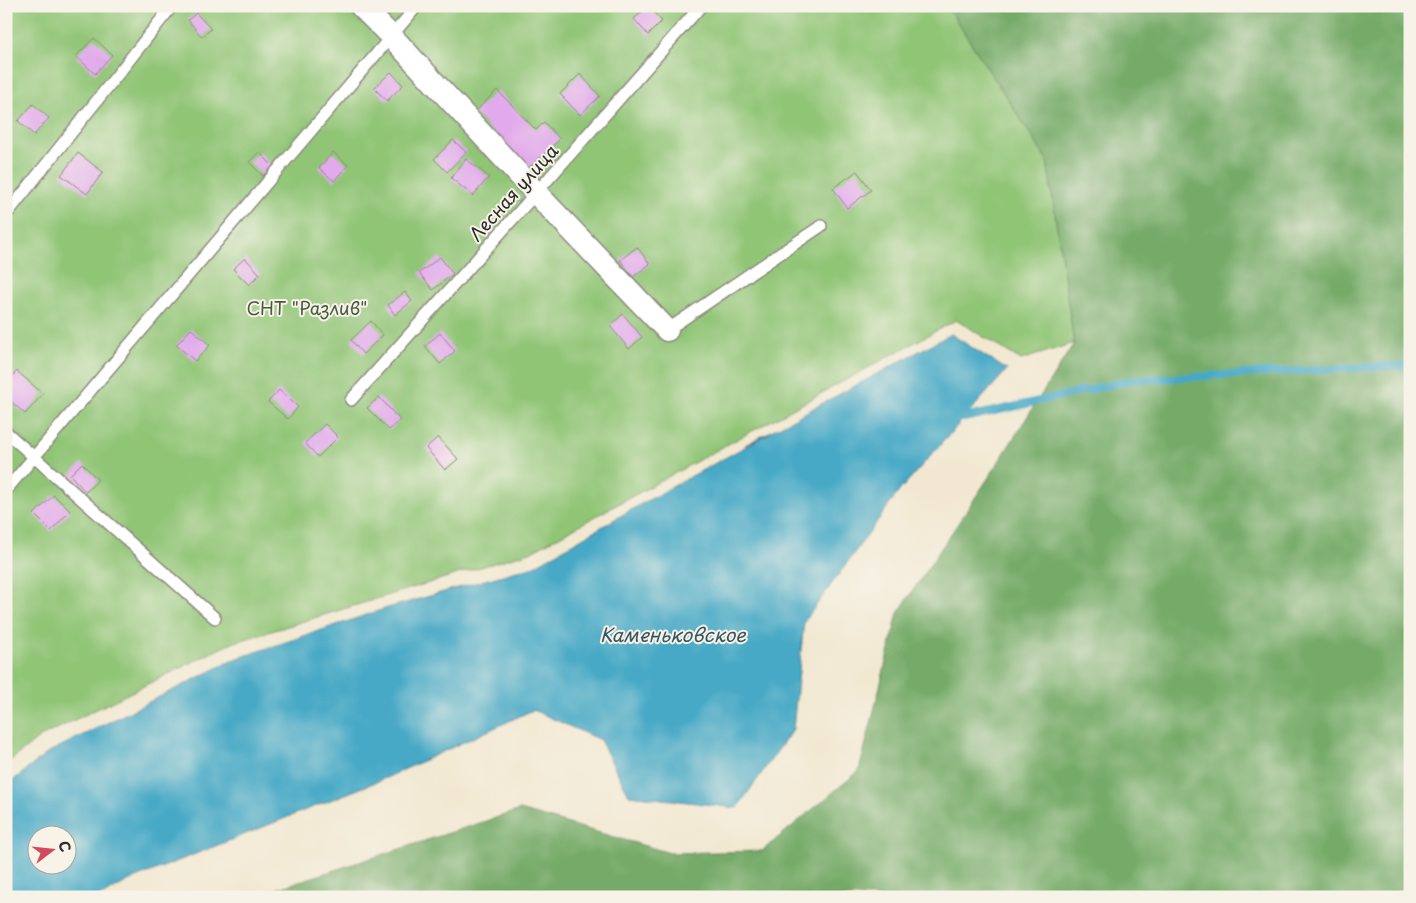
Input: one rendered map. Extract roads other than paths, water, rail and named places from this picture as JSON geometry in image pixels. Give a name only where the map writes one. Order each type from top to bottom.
[{"type":"street","points":[[361,6],[667,330]]},
{"type":"lane","points":[[6,215],[172,6]]},
{"type":"lane","points":[[6,490],[417,6]]},
{"type":"lane","name":"Лесная улица","points":[[351,400],[700,6]]},
{"type":"lane","points":[[667,330],[821,226]]},
{"type":"lane","points":[[6,432],[215,618]]},
{"type":"water","name":"Каменьковское","points":[[951,334],[1007,370],[900,490],[804,622],[793,729],[737,808],[629,795],[600,740],[533,710],[386,778],[128,881],[100,897],[6,897],[6,786],[49,752],[235,659],[384,609],[534,566],[770,433],[745,445]]},
{"type":"waterway","points":[[964,418],[1132,380],[1410,365]]},
{"type":"park label","name":"СНТ \"Разлив\"","points":[[307,307]]}]
